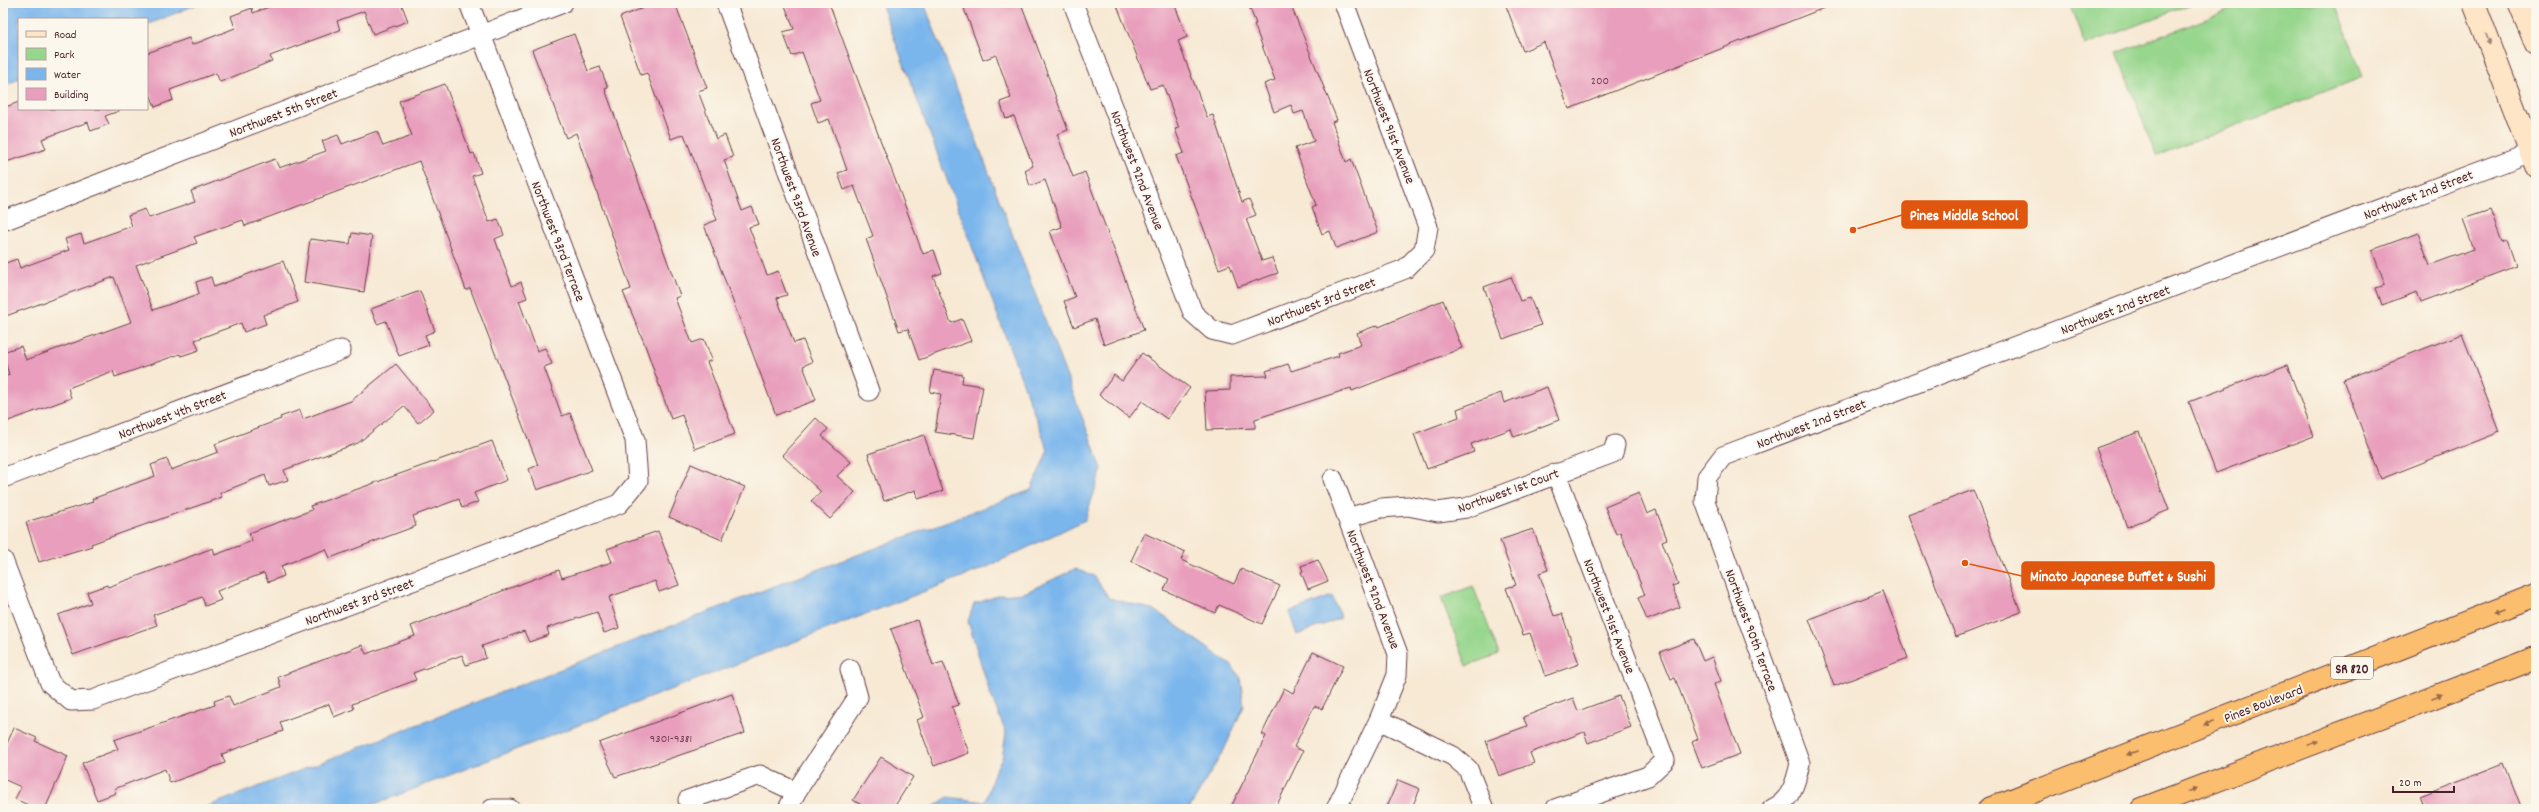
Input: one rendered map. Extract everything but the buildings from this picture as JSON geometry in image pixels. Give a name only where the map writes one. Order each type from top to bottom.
[{"type":"highway","name":"Pines Boulevard","points":[[1990,809],[2536,595]]},
{"type":"highway","points":[[2142,809],[2536,658]]},
{"type":"main road","points":[[2474,3],[2533,159]]},
{"type":"main road","points":[[2519,3],[2536,44]]},
{"type":"street","name":"Northwest 93rd Terrace","points":[[469,3],[635,440],[638,481]]},
{"type":"street","name":"Northwest 5th Street","points":[[3,220],[563,3]]},
{"type":"street","name":"Northwest 93rd Avenue","points":[[726,3],[869,391]]},
{"type":"street","name":"Northwest 92nd Avenue","points":[[1073,3],[1193,313],[1212,330]]},
{"type":"street","name":"Northwest 91st Avenue","points":[[1344,3],[1428,227],[1424,250]]},
{"type":"street","name":"Northwest 2nd Street","points":[[1707,477],[1723,456],[2533,159]]},
{"type":"street","name":"Northwest 3rd Street","points":[[1212,330],[1232,335],[1240,332],[1405,269],[1424,250]]},
{"type":"street","name":"Northwest 4th Street","points":[[3,478],[341,350]]},
{"type":"street","name":"Northwest 1st Court","points":[[1347,518],[1381,508],[1408,506],[1438,512],[1466,508],[1556,473],[1613,453],[1615,445]]},
{"type":"street","name":"Northwest 91st Avenue","points":[[1555,809],[1648,776],[1665,760],[1556,473]]},
{"type":"street","name":"Northwest 90th Terrace","points":[[1707,477],[1705,501],[1800,763],[1796,782],[1791,793],[1778,806],[1772,809]]},
{"type":"street","name":"Northwest 92nd Avenue","points":[[1333,479],[1398,654],[1396,675],[1379,720],[1336,809]]},
{"type":"street","name":"Northwest 3rd Street","points":[[3,560],[50,683],[71,701],[94,700],[618,504],[638,481]]},
{"type":"street","points":[[788,809],[796,792],[858,696],[850,669]]},
{"type":"street","points":[[1379,720],[1458,760],[1468,769],[1484,809]]},
{"type":"street","points":[[688,800],[760,775],[796,792]]},
{"type":"street","points":[[492,809],[510,809]]},
{"type":"green space","points":[[2069,3],[2194,3],[2085,45]]},
{"type":"green space","points":[[2248,3],[2335,3],[2363,77],[2156,156],[2117,53]]},
{"type":"green space","points":[[1473,586],[1499,654],[1467,666],[1441,598]]},
{"type":"water","points":[[3,3],[200,3],[148,25],[148,18],[18,18],[18,79],[3,86]]},
{"type":"water","points":[[881,3],[924,3],[1102,469],[1085,520],[985,568],[362,809],[201,809],[777,585],[1031,490],[1048,450]]},
{"type":"water","points":[[1075,569],[1094,576],[1109,598],[1155,610],[1231,665],[1240,677],[1244,706],[1224,750],[1189,809],[930,809],[948,797],[985,802],[995,770],[1002,759],[1006,733],[990,693],[968,621],[974,604],[1000,595],[1024,593]]},
{"type":"water","points":[[1332,596],[1341,618],[1297,635],[1289,612]]},
{"type":"place","name":"Pines Middle School","points":[[1853,230]]},
{"type":"place","name":"Minato Japanese Buffet & Sushi","points":[[1965,563]]}]
